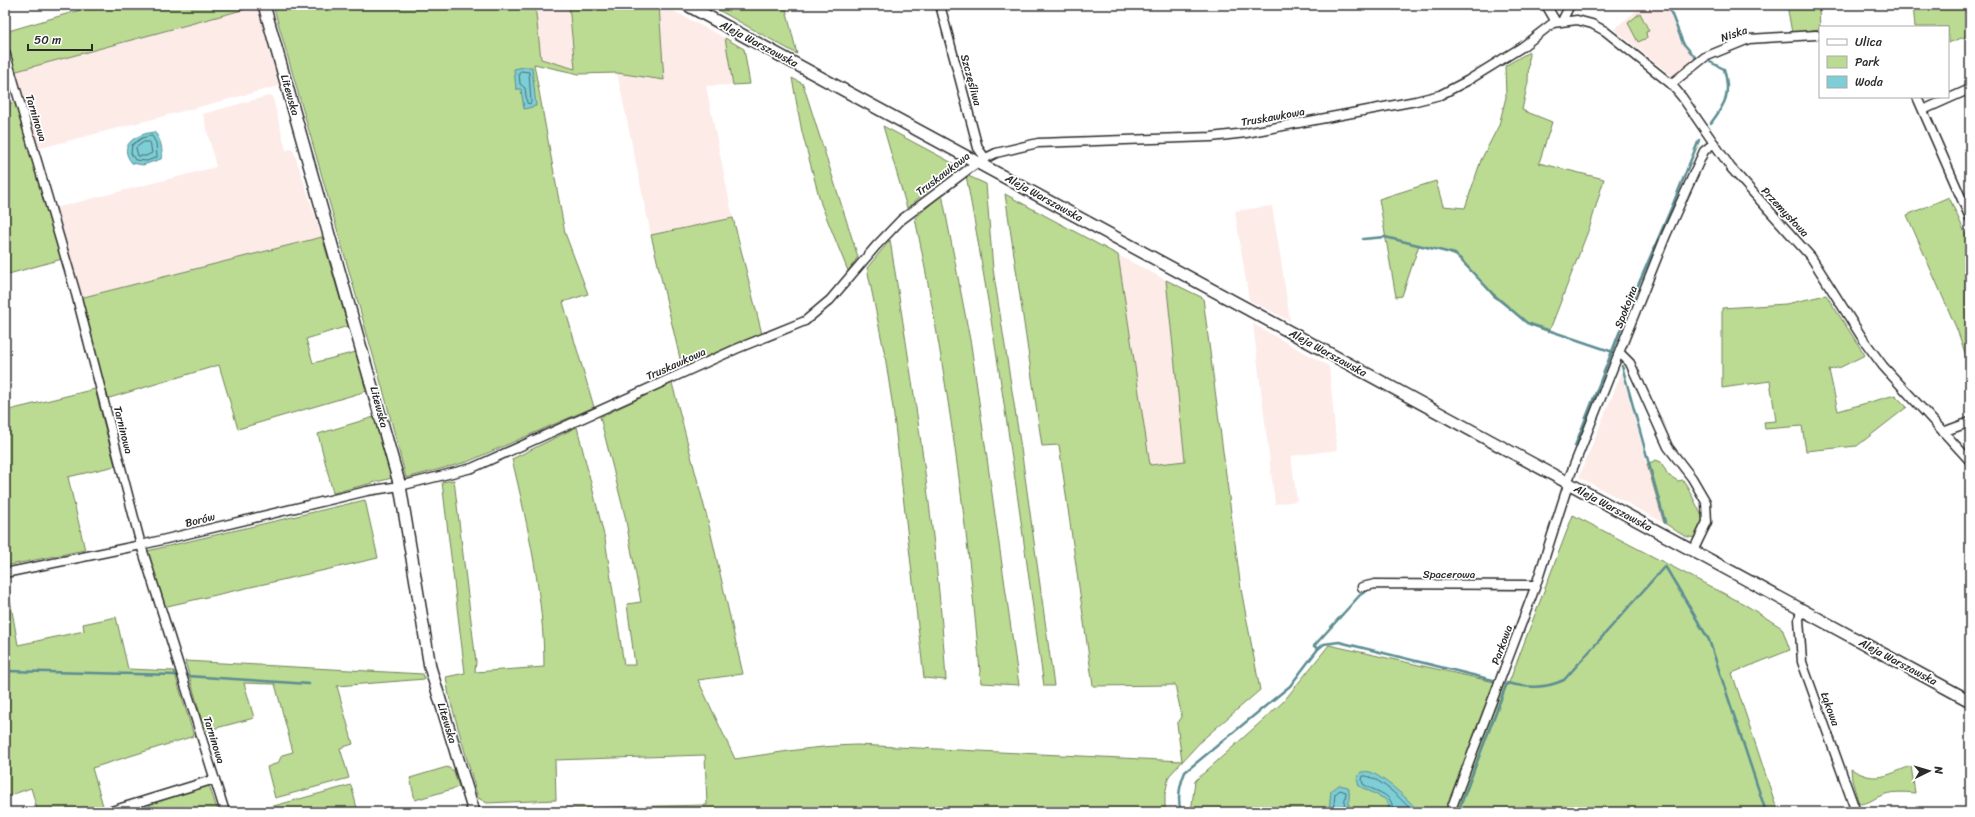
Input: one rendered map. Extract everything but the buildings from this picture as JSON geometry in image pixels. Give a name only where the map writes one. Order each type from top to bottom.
[{"type":"street","name":"Litewska","points":[[264,5],[400,486],[430,667],[474,812]]},
{"type":"street","name":"Aleja Warszawska","points":[[687,5],[982,160],[1330,355],[1970,701]]},
{"type":"street","name":"Szczęśliwa","points":[[940,5],[982,160]]},
{"type":"street","points":[[1546,5],[1557,22],[1570,5]]},
{"type":"street","name":"Przemysłowa","points":[[1557,22],[1576,20],[1599,27],[1671,84],[1682,97],[1746,187],[1811,257],[1863,339],[1883,366],[1970,461]]},
{"type":"street","name":"Truskawkowa","points":[[400,486],[472,468],[736,349],[805,321],[830,300],[876,246],[901,220],[982,160],[996,153],[1038,143],[1211,137],[1246,133],[1416,101],[1440,95],[1467,81],[1522,47],[1557,22]]},
{"type":"street","name":"Niska","points":[[1671,84],[1705,57],[1749,39],[1816,35]]},
{"type":"street","name":"Tarninowa","points":[[5,52],[76,294],[141,545],[225,812]]},
{"type":"street","points":[[1923,110],[1970,89]]},
{"type":"street","points":[[1917,98],[1970,218]]},
{"type":"street","name":"Spokojna","points":[[1568,483],[1666,235],[1704,151],[1714,143]]},
{"type":"street","points":[[1620,353],[1630,363],[1668,447],[1692,478],[1706,502],[1707,522],[1692,550]]},
{"type":"street","points":[[1943,432],[1970,422]]},
{"type":"street","name":"Parkowa","points":[[1450,812],[1536,585],[1568,483]]},
{"type":"street","name":"Borów","points":[[5,573],[141,545],[367,491],[400,486]]},
{"type":"street","name":"Spacerowa","points":[[1362,587],[1375,584],[1536,585]]},
{"type":"street","name":"Łąkowa","points":[[1801,610],[1799,620],[1802,662],[1856,812]]},
{"type":"street","points":[[108,812],[215,779]]},
{"type":"shaded area","points":[[535,5],[569,5],[575,69],[541,59]]},
{"type":"shaded area","points":[[659,5],[662,5],[725,38],[733,85],[706,86],[733,218],[651,235],[617,73],[664,80]]},
{"type":"shaded area","points":[[1643,5],[1666,5],[1682,42],[1696,59],[1673,77],[1614,29]]},
{"type":"shaded area","points":[[257,6],[279,86],[37,149],[13,72]]},
{"type":"shaded area","points":[[272,95],[286,150],[293,149],[322,237],[79,298],[55,208],[216,167],[203,114]]},
{"type":"shaded area","points":[[1272,206],[1290,321],[1249,300],[1235,211]]},
{"type":"shaded area","points":[[1118,255],[1166,280],[1185,461],[1150,465]]},
{"type":"shaded area","points":[[1253,324],[1329,366],[1337,450],[1291,456],[1297,501],[1275,504]]},
{"type":"shaded area","points":[[1622,372],[1647,464],[1664,523],[1579,477]]},
{"type":"green space","points":[[97,5],[257,6],[13,72],[5,44],[5,32]]},
{"type":"green space","points":[[273,5],[535,5],[541,59],[575,69],[569,5],[659,5],[664,80],[617,73],[579,74],[534,64],[565,233],[588,294],[563,302],[594,407],[467,462],[406,478],[385,397]]},
{"type":"green space","points":[[712,5],[785,5],[797,54],[713,7]]},
{"type":"green space","points":[[1787,5],[1819,5],[1819,29],[1792,33]]},
{"type":"green space","points":[[1913,5],[1970,5],[1970,35],[1949,43],[1949,26],[1915,26]]},
{"type":"green space","points":[[1640,13],[1649,31],[1646,32],[1647,38],[1638,42],[1628,23]]},
{"type":"green space","points":[[725,38],[744,49],[750,84],[733,85]]},
{"type":"green space","points":[[1529,52],[1528,82],[1522,110],[1552,122],[1539,163],[1604,179],[1590,226],[1549,332],[1530,325],[1493,296],[1461,258],[1440,250],[1419,245],[1402,296],[1396,297],[1379,199],[1436,181],[1443,206],[1465,208],[1481,160],[1499,125],[1506,97],[1505,66]]},
{"type":"green space","points":[[792,78],[803,84],[858,257],[848,271],[821,204],[802,132]]},
{"type":"green space","points":[[17,101],[62,259],[5,275],[5,105]]},
{"type":"green space","points":[[883,126],[958,166],[907,208]]},
{"type":"green space","points":[[966,175],[986,184],[993,269],[1022,455],[1054,686],[1044,686],[998,367],[978,239]]},
{"type":"green space","points":[[942,194],[971,345],[1019,685],[981,683],[970,566],[947,392],[915,218]]},
{"type":"green space","points":[[1005,194],[1118,255],[1150,465],[1185,461],[1166,280],[1203,298],[1241,589],[1260,690],[1202,740],[1169,776],[1165,794],[1165,812],[482,812],[483,810],[707,805],[705,755],[555,760],[556,800],[487,803],[478,798],[449,696],[446,677],[465,673],[442,482],[454,480],[476,662],[475,672],[544,667],[541,615],[534,562],[512,459],[577,427],[605,539],[624,665],[635,665],[627,604],[641,602],[625,516],[600,417],[672,383],[708,521],[743,674],[698,680],[735,759],[811,748],[857,745],[1182,761],[1177,724],[1182,717],[1175,685],[1093,686],[1059,445],[1042,446]]},
{"type":"green space","points":[[1949,197],[1970,244],[1970,368],[1958,332],[1907,215]]},
{"type":"green space","points":[[733,218],[762,334],[682,367],[651,235]]},
{"type":"green space","points":[[322,237],[348,326],[306,339],[313,363],[356,352],[367,391],[238,429],[219,365],[106,399],[80,298]]},
{"type":"green space","points":[[890,240],[923,459],[937,569],[946,680],[924,678],[893,408],[885,356],[867,268]]},
{"type":"green space","points":[[1826,295],[1865,355],[1841,367],[1829,370],[1838,411],[1895,395],[1907,407],[1857,446],[1806,451],[1802,426],[1765,429],[1764,422],[1776,421],[1770,381],[1722,388],[1722,308],[1786,304]]},
{"type":"green space","points":[[95,389],[115,466],[68,477],[85,550],[5,566],[5,411]]},
{"type":"green space","points":[[374,417],[392,478],[333,493],[318,434]]},
{"type":"green space","points":[[1656,460],[1661,462],[1668,475],[1678,481],[1683,480],[1687,486],[1703,518],[1697,537],[1688,537],[1683,535],[1664,523],[1647,464]]},
{"type":"green space","points":[[365,500],[378,558],[163,607],[147,551]]},
{"type":"green space","points":[[1573,515],[1744,604],[1782,628],[1790,650],[1732,673],[1778,812],[1191,812],[1195,781],[1283,702],[1329,645],[1508,685]]},
{"type":"green space","points":[[5,582],[7,582],[18,645],[84,631],[83,624],[116,617],[128,669],[174,671],[194,736],[92,768],[104,809],[209,785],[218,812],[151,812],[149,803],[119,812],[38,812],[31,788],[5,797]]},
{"type":"green space","points":[[185,661],[423,674],[425,679],[337,686],[353,744],[340,748],[349,778],[275,798],[267,767],[278,763],[282,755],[293,752],[275,684],[244,683],[254,718],[205,731]]},
{"type":"green space","points":[[1911,766],[1915,793],[1889,793],[1863,804],[1859,804],[1852,780],[1851,769],[1860,774],[1875,777],[1888,775]]},
{"type":"green space","points":[[447,767],[454,771],[459,787],[415,800],[410,778]]},
{"type":"green space","points":[[351,785],[358,812],[272,812],[270,807]]},
{"type":"water","points":[[532,67],[536,106],[524,109],[521,89],[516,89],[514,69]]},
{"type":"water","points":[[154,132],[161,144],[161,159],[143,165],[132,163],[126,150],[128,145],[131,141],[142,135]]},
{"type":"water","points":[[1361,772],[1370,772],[1381,778],[1404,796],[1417,812],[1387,812],[1389,805],[1385,799],[1359,786],[1357,779]]},
{"type":"water","points":[[1339,785],[1348,787],[1350,812],[1329,812],[1331,791]]},
{"type":"waterway","points":[[1668,5],[1683,43],[1695,57]]},
{"type":"waterway","points":[[1710,62],[1724,69],[1727,85],[1724,104],[1711,123]]},
{"type":"waterway","points":[[1575,446],[1636,290],[1699,140]]},
{"type":"waterway","points":[[1363,239],[1385,237],[1455,254],[1494,295],[1527,323],[1613,352]]},
{"type":"waterway","points":[[1622,366],[1665,522]]},
{"type":"waterway","points":[[1458,812],[1507,683],[1536,687],[1550,685],[1564,680],[1665,566],[1709,640],[1766,812]]},
{"type":"waterway","points":[[1491,589],[1524,589]]},
{"type":"waterway","points":[[1368,590],[1360,595],[1314,646],[1318,649],[1324,644],[1339,642],[1493,680]]},
{"type":"waterway","points":[[1181,812],[1179,802],[1185,772],[1290,686],[1318,649]]},
{"type":"waterway","points":[[5,671],[177,675]]},
{"type":"waterway","points":[[187,676],[309,684]]}]
